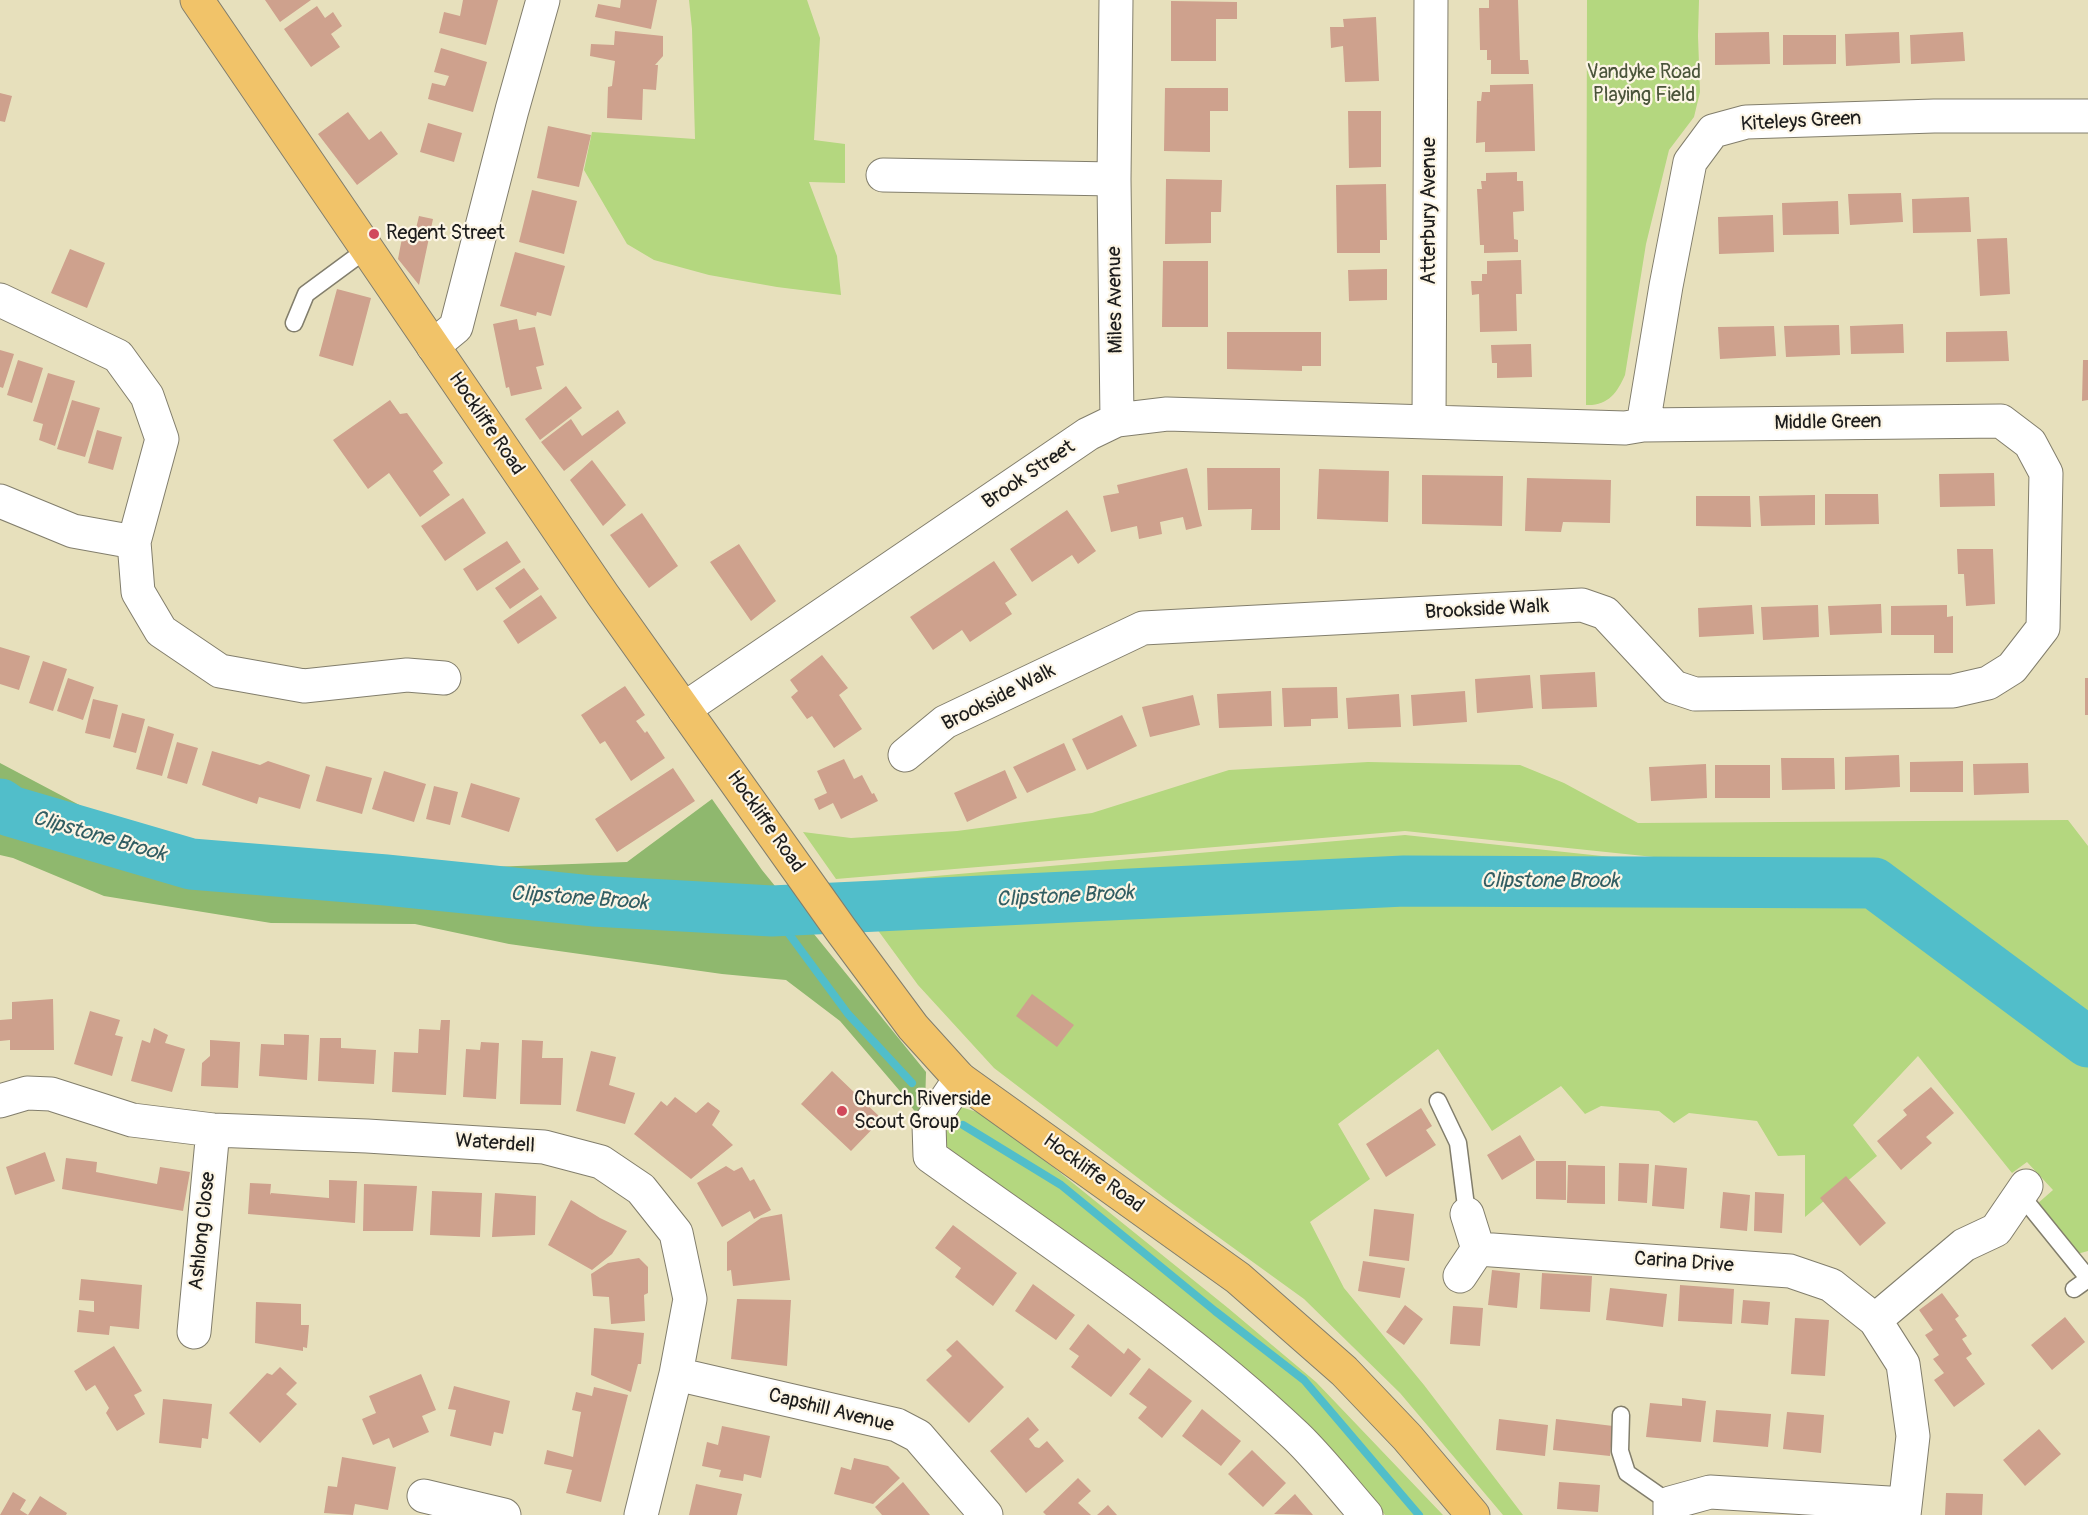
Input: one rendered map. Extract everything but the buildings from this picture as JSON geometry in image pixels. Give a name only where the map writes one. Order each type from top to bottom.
[{"type":"main road","name":"Hockliffe Road","points":[[197,0],[603,595],[841,930],[913,1027],[960,1079],[1238,1278],[1344,1371],[1407,1437],[1473,1515]]},
{"type":"street","points":[[433,346],[456,327],[543,0]]},
{"type":"street","name":"Miles Avenue","points":[[1116,0],[1114,180],[1117,420]]},
{"type":"street","name":"Atterbury Avenue","points":[[1429,422],[1431,0]]},
{"type":"street","name":"Kiteleys Green","points":[[1643,426],[1666,286],[1690,162],[1713,131],[1746,122],[1934,116],[2088,116]]},
{"type":"street","points":[[884,175],[1114,180]]},
{"type":"street","points":[[0,300],[118,356],[147,396],[162,439],[134,542],[138,592],[161,631],[220,671],[304,686],[407,675],[444,678]]},
{"type":"street","name":"Brook Street","points":[[684,709],[1088,434],[1117,420],[1167,414],[1429,422]]},
{"type":"street","name":"Middle Green","points":[[1429,422],[1625,428],[2001,421],[2030,443],[2046,473],[2043,628]]},
{"type":"street","points":[[0,501],[73,531],[134,542]]},
{"type":"street","name":"Brookside Walk","points":[[905,755],[945,722],[1143,628],[1582,605],[1605,613],[1674,687],[1695,694],[1953,691],[1988,683],[2012,668],[2043,628]]},
{"type":"street","points":[[960,1079],[929,1125],[930,1156],[1123,1295],[1215,1365],[1298,1437],[1366,1515]]},
{"type":"street","name":"Waterdell","points":[[0,1101],[27,1093],[51,1094],[132,1120],[213,1130],[368,1136],[544,1147],[602,1162],[641,1189],[676,1233],[690,1299],[676,1374],[641,1515]]},
{"type":"street","name":"Ashlong Close","points":[[194,1332],[213,1130]]},
{"type":"street","points":[[1875,1320],[1964,1245],[1996,1230],[2023,1190]]},
{"type":"street","points":[[1460,1276],[1478,1249],[1467,1214]]},
{"type":"street","name":"Carina Drive","points":[[1478,1249],[1790,1271],[1831,1285],[1875,1320],[1903,1364],[1913,1436],[1904,1510],[1710,1492],[1670,1509]]},
{"type":"street","name":"Capshill Avenue","points":[[676,1374],[897,1425],[918,1436],[986,1515]]},
{"type":"street","points":[[424,1496],[504,1515]]},
{"type":"lane","points":[[294,323],[306,294],[367,249]]},
{"type":"lane","points":[[1438,1101],[1458,1143],[1467,1214]]},
{"type":"lane","points":[[2023,1190],[2088,1278],[2074,1289]]},
{"type":"lane","points":[[1621,1415],[1620,1451],[1627,1473],[1670,1509]]},
{"type":"green space","points":[[689,0],[807,0],[820,38],[814,140],[845,144],[845,183],[809,182],[837,256],[841,295],[709,275],[654,260],[627,244],[584,170],[592,132],[695,139]]},
{"type":"green space","name":"Vandyke Road Playing Field","points":[[1587,0],[1699,0],[1700,92],[1694,117],[1669,150],[1646,244],[1625,375],[1611,397],[1594,405],[1586,405]]},
{"type":"green space","name":"Clipstone Brook","points":[[1368,762],[1520,765],[1564,783],[1638,823],[2068,820],[2088,846],[2088,1040],[1874,880],[1405,831],[836,879],[803,832],[851,838],[957,831],[1092,813],[1229,770]]},
{"type":"green space","points":[[0,763],[123,828],[258,852],[490,867],[627,862],[712,799],[762,870],[926,1072],[925,1107],[919,1117],[840,1021],[786,980],[722,974],[509,944],[415,924],[271,923],[104,896],[13,858],[0,855]]},
{"type":"green space","name":"Clipstone Brook","points":[[1405,835],[1874,885],[2088,1044],[2088,1251],[2077,1254],[2037,1204],[2053,1190],[2027,1162],[2012,1173],[1918,1056],[1853,1125],[1877,1156],[1805,1217],[1805,1155],[1778,1156],[1757,1121],[1689,1113],[1674,1123],[1659,1111],[1601,1106],[1585,1114],[1561,1086],[1492,1131],[1438,1049],[1338,1124],[1370,1179],[1310,1222],[1344,1288],[1424,1385],[1523,1515],[1503,1515],[1400,1393],[1304,1299],[1163,1197],[994,1068],[918,985],[844,884]]},
{"type":"green space","points":[[961,1107],[980,1113],[1053,1167],[1316,1382],[1443,1515],[1385,1515],[1301,1417],[1155,1297],[956,1156],[944,1143],[947,1126]]},
{"type":"waterway","name":"Clipstone Brook","points":[[0,804],[10,811],[191,864],[386,880],[593,901],[772,911],[1404,881],[1874,883],[2088,1042]]},
{"type":"waterway","points":[[772,911],[848,1014],[912,1083]]},
{"type":"waterway","points":[[963,1125],[1061,1185],[1215,1311],[1304,1380],[1419,1515]]},
{"type":"place","name":"Regent Street","points":[[374,234]]},
{"type":"place","name":"Church Riverside Scout Group","points":[[842,1111]]}]
